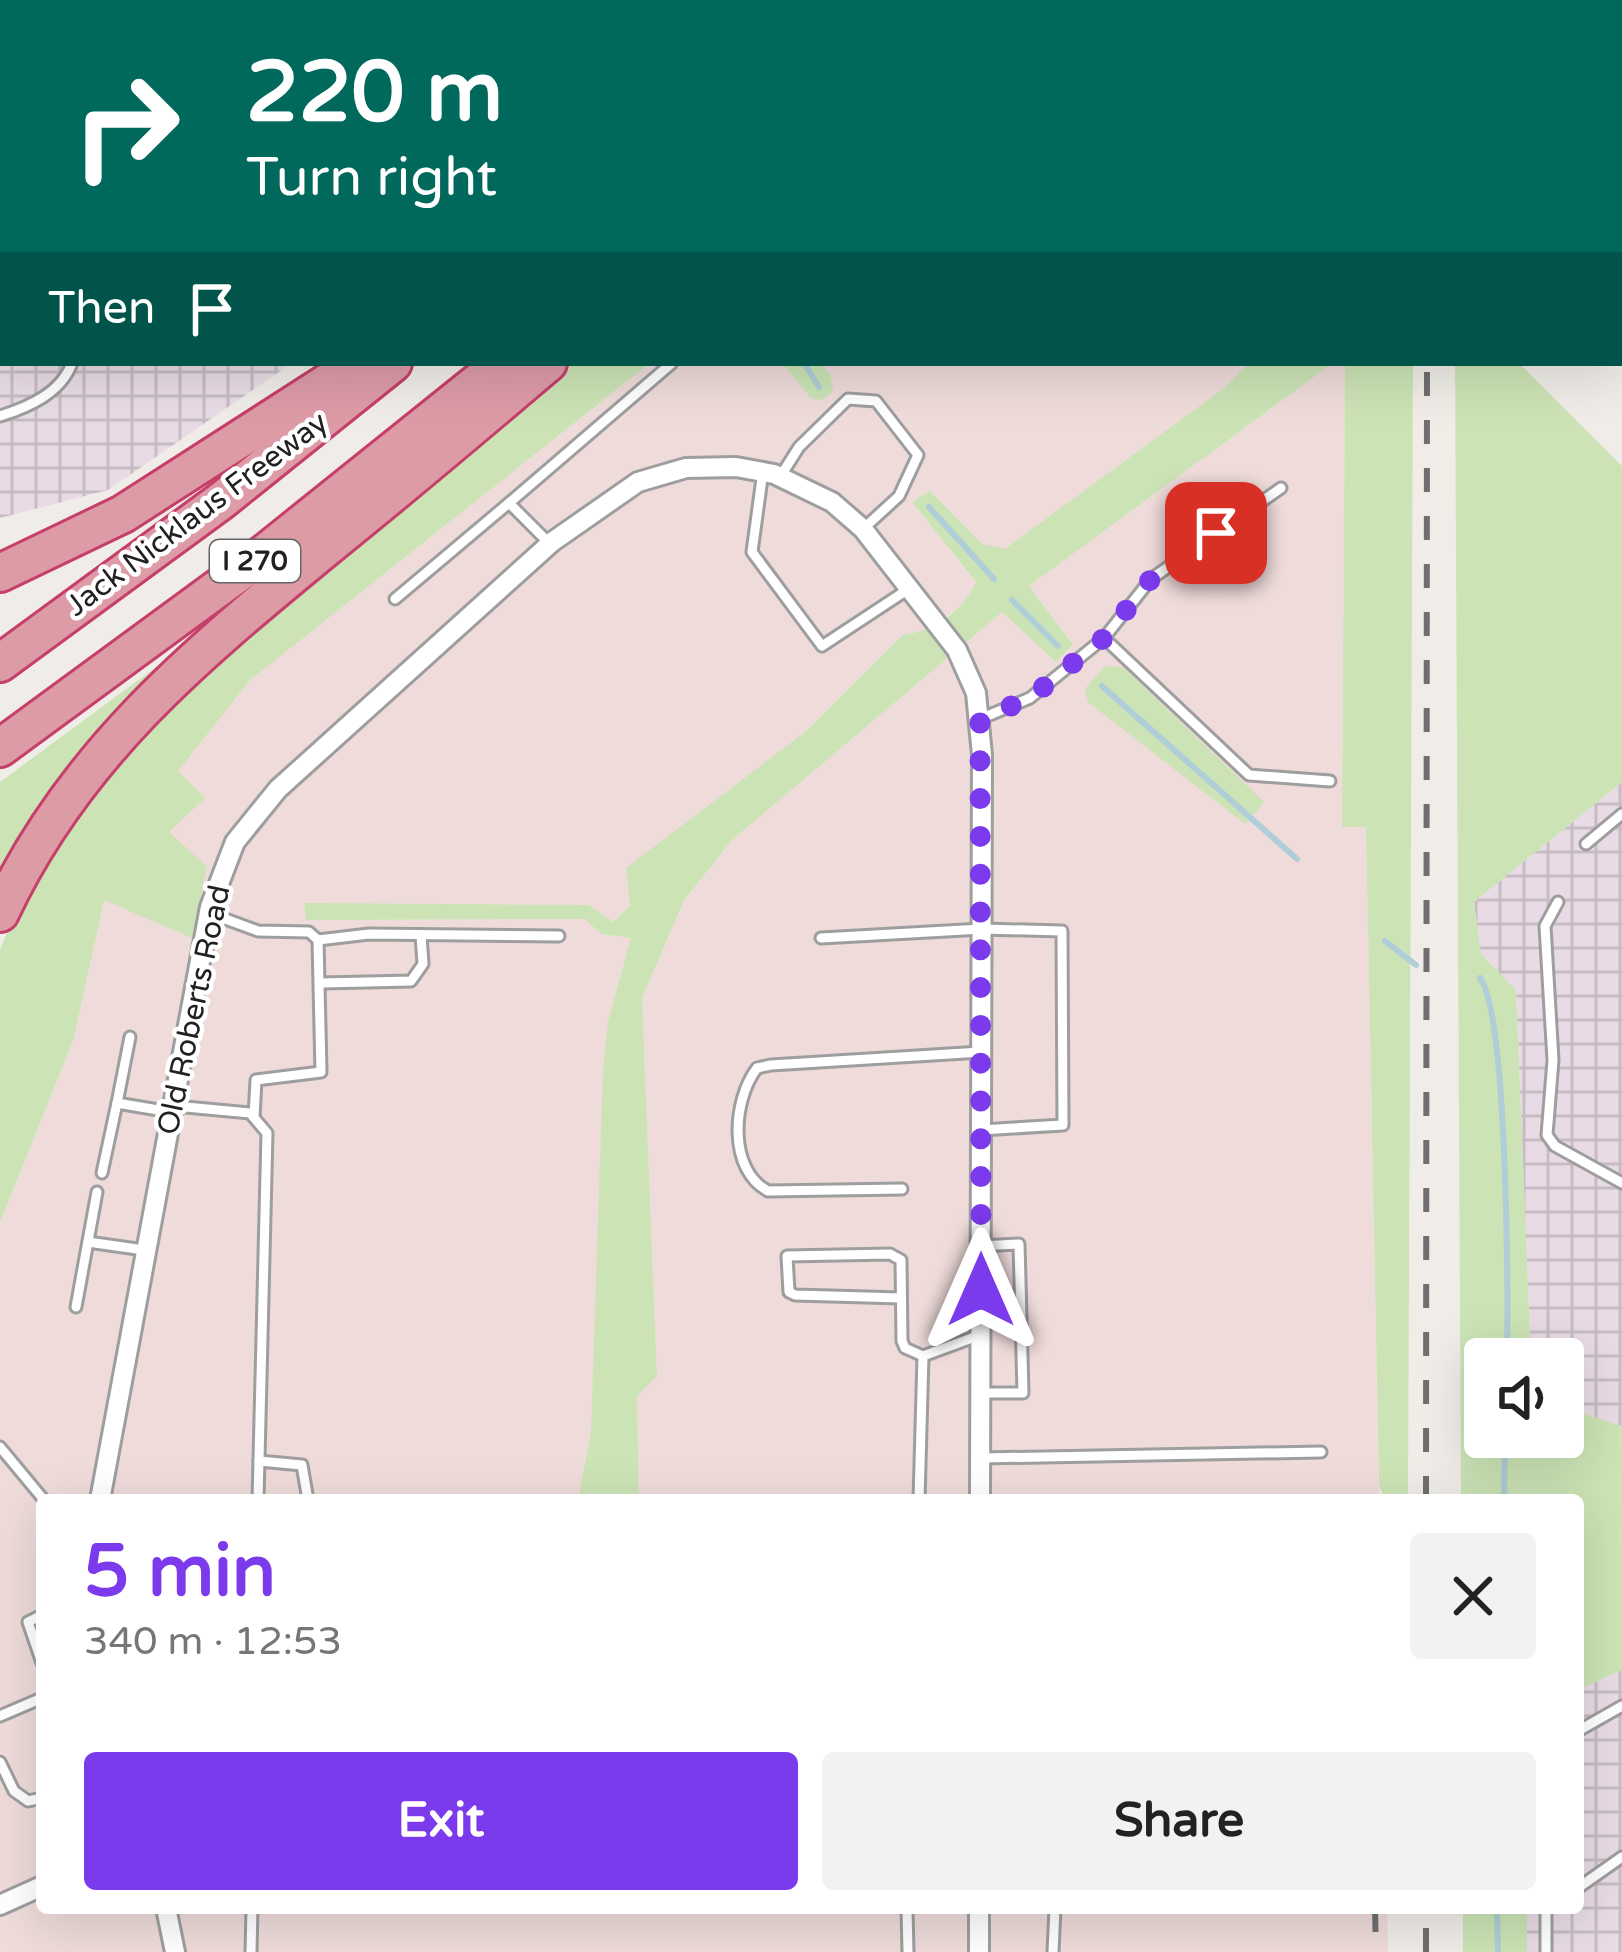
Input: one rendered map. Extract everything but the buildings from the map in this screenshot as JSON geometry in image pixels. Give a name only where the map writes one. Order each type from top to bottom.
[{"type":"highway","points":[[0,573],[123,514],[353,366]]},
{"type":"highway","name":"Jack Nicklaus Freeway","points":[[0,663],[220,501],[389,366]]},
{"type":"highway","name":"I 270","points":[[0,748],[255,561],[498,366]]},
{"type":"highway","points":[[0,913],[43,835],[90,768],[198,651],[544,366]]},
{"type":"street","name":"Old Roberts Road","points":[[101,1494],[209,913],[235,842],[256,813],[550,544],[638,482],[708,466],[771,474]]},
{"type":"street","points":[[771,474],[832,502],[863,529],[958,650],[976,693],[982,928],[980,1494]]},
{"type":"street","points":[[0,1905],[36,1889]]},
{"type":"street","points":[[167,1914],[175,1952]]},
{"type":"street","points":[[979,1914],[980,1952]]},
{"type":"lane","points":[[0,416],[29,407],[66,379],[71,366]]},
{"type":"lane","points":[[395,598],[668,366]]},
{"type":"lane","points":[[863,529],[898,496],[918,455],[876,401],[848,399],[771,474],[752,552],[822,646],[910,587]]},
{"type":"lane","points":[[980,719],[1030,698],[1104,638],[1151,579],[1281,488]]},
{"type":"lane","points":[[508,502],[550,544]]},
{"type":"lane","points":[[1104,638],[1249,776],[1330,781]]},
{"type":"lane","points":[[1586,844],[1622,814]]},
{"type":"lane","points":[[1558,902],[1545,926],[1553,1060],[1547,1135],[1555,1146],[1622,1183]]},
{"type":"lane","points":[[209,913],[258,931],[309,932],[318,940],[322,983],[321,1072],[256,1080],[254,1117],[267,1133],[258,1494]]},
{"type":"lane","points":[[820,938],[982,928],[1062,931],[1063,1125],[981,1130]]},
{"type":"lane","points":[[322,983],[412,981],[423,964],[421,935]]},
{"type":"lane","points":[[318,940],[559,936]]},
{"type":"lane","points":[[102,1173],[130,1036]]},
{"type":"lane","points":[[902,1189],[767,1191],[750,1182],[742,1168],[740,1127],[746,1083],[757,1068],[771,1065],[981,1052]]},
{"type":"lane","points":[[117,1103],[254,1117]]},
{"type":"lane","points":[[76,1306],[97,1192]]},
{"type":"lane","points":[[88,1242],[144,1250]]},
{"type":"lane","points":[[981,1246],[1018,1244],[1023,1393],[981,1393]]},
{"type":"lane","points":[[901,1298],[795,1295],[789,1292],[787,1256],[890,1254],[901,1260],[902,1341],[923,1356]]},
{"type":"lane","points":[[923,1356],[981,1335]]},
{"type":"lane","points":[[920,1494],[923,1356]]},
{"type":"lane","points":[[0,1447],[39,1494]]},
{"type":"lane","points":[[981,1458],[1321,1452]]},
{"type":"lane","points":[[259,1461],[302,1465],[307,1494]]},
{"type":"lane","points":[[36,1618],[28,1622],[36,1645]]},
{"type":"lane","points":[[0,1716],[36,1701]]},
{"type":"lane","points":[[1584,1728],[1622,1706]]},
{"type":"lane","points":[[0,1762],[14,1792],[28,1801],[36,1799]]},
{"type":"lane","points":[[1584,1884],[1622,1858]]},
{"type":"lane","points":[[251,1952],[252,1914]]},
{"type":"lane","points":[[907,1914],[908,1952]]},
{"type":"lane","points":[[1053,1952],[1055,1914]]},
{"type":"lane","points":[[1546,1914],[1546,1952]]},
{"type":"shaded area","points":[[0,366],[288,366],[108,490],[0,518]]},
{"type":"shaded area","points":[[646,366],[785,366],[811,397],[831,376],[823,366],[1246,366],[1224,388],[1005,550],[982,544],[930,492],[913,503],[976,583],[967,603],[920,633],[903,635],[612,922],[589,905],[304,904],[307,920],[585,919],[601,934],[631,938],[608,1021],[591,1432],[579,1494],[36,1494],[36,1914],[1387,1914],[1388,1952],[0,1952],[0,1222],[73,1041],[104,899],[192,938],[168,832],[178,771],[249,681]]},
{"type":"shaded area","points":[[1329,366],[1345,366],[1342,826],[1366,826],[1379,1494],[639,1494],[637,1396],[657,1375],[642,998],[684,902],[732,840],[1003,611],[1056,661],[1073,643],[1029,586]]},
{"type":"shaded area","points":[[1622,782],[1622,1426],[1584,1414],[1584,1338],[1530,1338],[1516,990],[1481,954],[1474,902]]},
{"type":"shaded area","points":[[1622,1670],[1622,1952],[1527,1952],[1527,1914],[1584,1914],[1584,1687]]},
{"type":"green space","points":[[565,366],[646,366],[249,681],[178,771],[205,798],[169,832],[207,867],[192,938],[104,900],[73,1041],[0,1222],[0,950],[28,890],[70,820],[119,755],[355,540]]},
{"type":"green space","points":[[784,366],[823,366],[831,376],[833,392],[822,400],[811,398]]},
{"type":"green space","points":[[1246,366],[1329,366],[1029,586],[1073,644],[1056,662],[1002,612],[732,840],[684,901],[642,998],[657,1376],[637,1396],[639,1494],[579,1494],[591,1432],[603,1072],[608,1021],[631,938],[601,934],[585,919],[306,920],[304,903],[589,905],[613,922],[630,905],[626,868],[805,732],[903,635],[936,624],[971,592],[976,582],[912,502],[930,491],[982,544],[1005,549],[1224,388]]},
{"type":"green space","points":[[1345,366],[1413,366],[1408,1494],[1383,1494],[1379,1486],[1366,827],[1342,827]]},
{"type":"green space","points":[[1455,366],[1522,366],[1622,466],[1622,782],[1474,902],[1481,954],[1516,990],[1530,1338],[1464,1338],[1464,1458],[1584,1458],[1584,1414],[1622,1426],[1622,1670],[1584,1687],[1584,1494],[1461,1494]]},
{"type":"green space","points":[[163,662],[167,668],[0,884],[0,782]]},
{"type":"green space","points":[[1105,666],[1124,668],[1264,802],[1245,824],[1088,702],[1085,689]]},
{"type":"green space","points":[[1463,1914],[1527,1914],[1527,1952],[1463,1952]]},
{"type":"waterway","points":[[806,366],[819,387]]},
{"type":"waterway","points":[[929,507],[994,579]]},
{"type":"waterway","points":[[1012,600],[1058,646]]},
{"type":"waterway","points":[[1102,686],[1297,859]]},
{"type":"waterway","points":[[1385,941],[1416,965]]},
{"type":"waterway","points":[[1480,978],[1489,1002],[1501,1099],[1507,1338]]},
{"type":"waterway","points":[[1504,1494],[1505,1458]]},
{"type":"waterway","points":[[1497,1914],[1498,1952]]},
{"type":"railway","points":[[1426,1494],[1427,366]]},
{"type":"railway","points":[[1375,1914],[1376,1952]]},
{"type":"railway","points":[[1426,1914],[1426,1952]]},
{"type":"route","points":[[981,1290],[980,719],[1030,698],[1104,638],[1151,579],[1216,533]]}]
